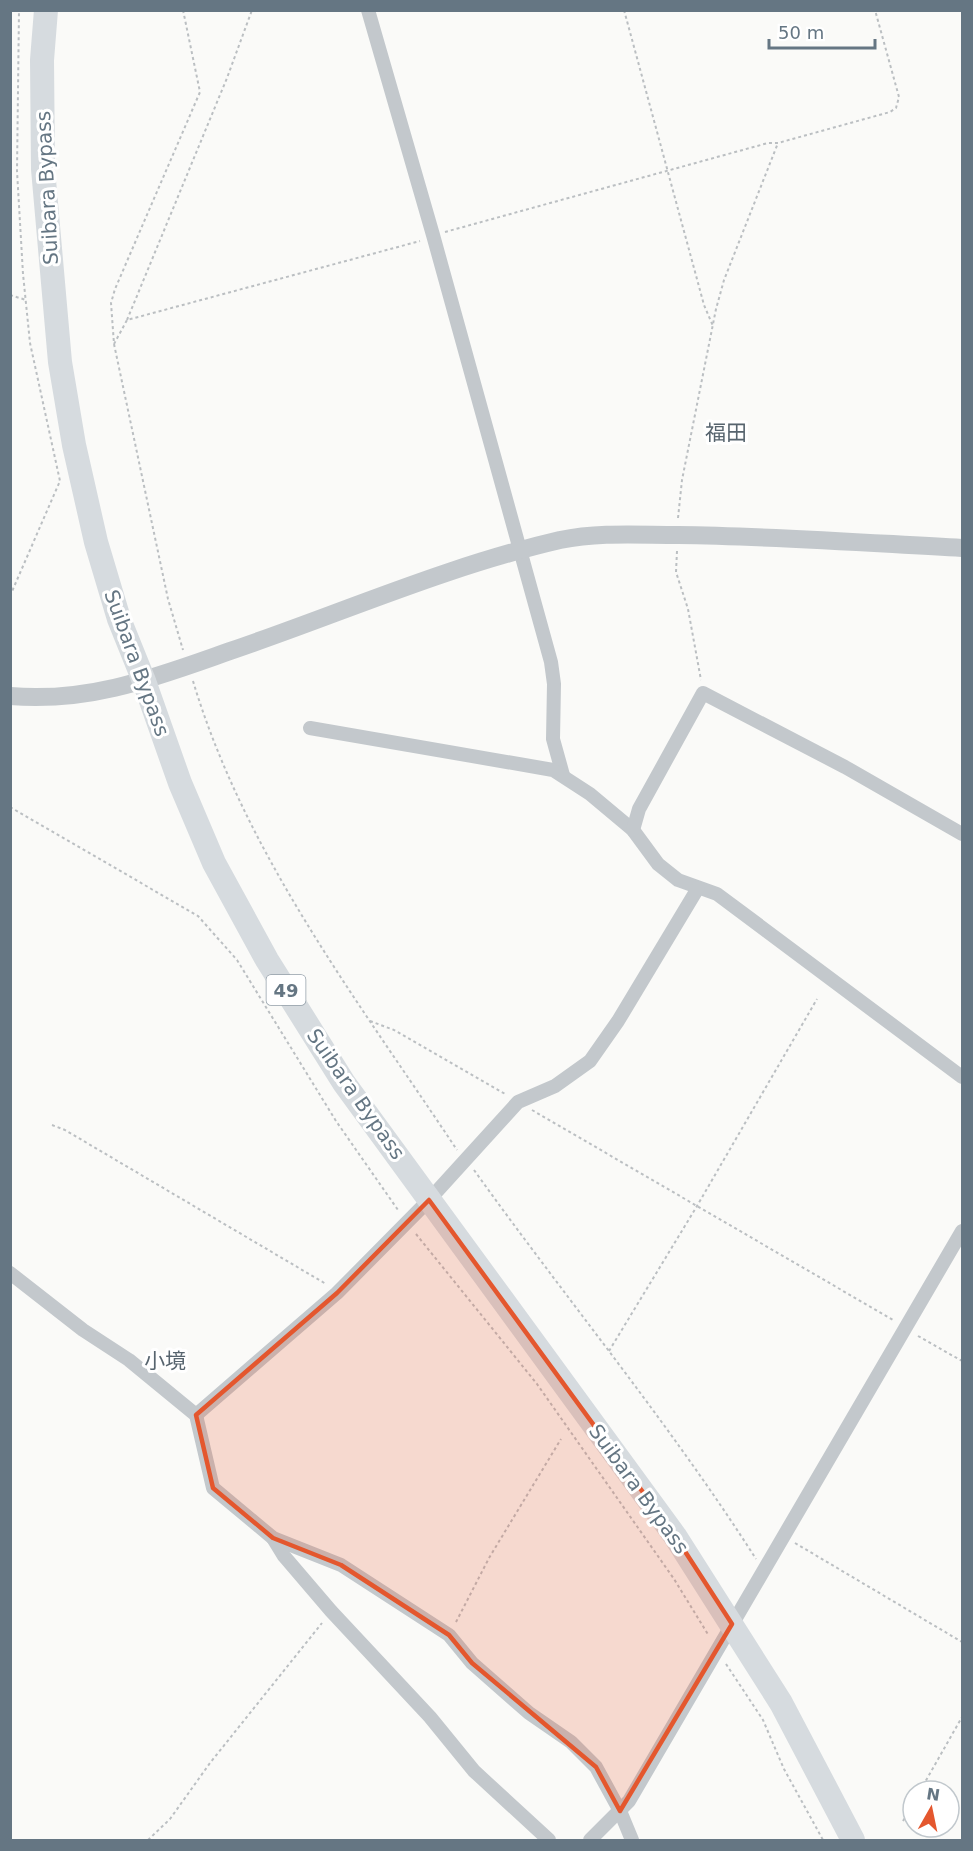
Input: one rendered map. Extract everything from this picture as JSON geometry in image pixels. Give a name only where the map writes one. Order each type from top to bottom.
[{"type":"highway","name":"Suibara Bypass","points":[[46,10],[42,60],[43,169],[60,362],[74,445],[96,542],[119,619],[144,681],[180,783],[214,863],[267,960],[344,1083],[675,1536],[781,1703],[853,1840]]},
{"type":"street","points":[[368,10],[434,235],[551,662],[554,684],[553,739],[562,775]]},
{"type":"street","points":[[10,696],[33,698],[86,695],[144,681],[399,589],[519,550],[584,536],[677,535],[963,548]]},
{"type":"street","points":[[633,830],[639,809],[703,693],[845,767],[963,834]]},
{"type":"street","points":[[309,728],[553,770],[633,830],[658,864],[678,880],[717,894],[963,1077]]},
{"type":"street","points":[[196,1415],[337,1293],[429,1200],[518,1101],[555,1086],[590,1061],[618,1021],[698,888]]},
{"type":"street","points":[[590,1840],[620,1811],[963,1231]]},
{"type":"street","points":[[10,1273],[83,1330],[129,1360],[196,1415],[213,1488],[273,1538],[341,1566],[449,1635],[472,1664],[529,1713],[571,1742],[596,1767],[620,1811],[632,1840]]},
{"type":"street","points":[[273,1538],[284,1556],[331,1611],[430,1717],[474,1771],[549,1840]]},
{"type":"path","points":[[10,596],[60,481],[30,343],[26,300],[17,171],[19,10]]},
{"type":"path","points":[[183,10],[200,92],[111,303],[114,344],[168,599],[184,653]]},
{"type":"path","points":[[114,344],[127,320],[227,78],[252,10]]},
{"type":"path","points":[[624,10],[704,305],[713,326]]},
{"type":"path","points":[[127,320],[768,142],[778,143],[896,108],[899,97],[875,10]]},
{"type":"path","points":[[703,693],[688,609],[676,572],[682,480],[724,280],[778,143]]},
{"type":"path","points":[[10,295],[26,300]]},
{"type":"path","points":[[191,675],[208,731],[273,868],[370,1021],[464,1161],[473,1168],[610,1354],[764,1571]]},
{"type":"path","points":[[10,807],[198,916],[237,960],[336,1120],[407,1222],[537,1384],[674,1579],[763,1720],[784,1769],[823,1840]]},
{"type":"path","points":[[610,1354],[817,999]]},
{"type":"path","points":[[370,1021],[394,1029],[963,1362]]},
{"type":"path","points":[[52,1125],[65,1130],[314,1276],[337,1293]]},
{"type":"path","points":[[449,1635],[489,1558],[561,1439]]},
{"type":"path","points":[[782,1538],[797,1544],[963,1642]]},
{"type":"path","points":[[148,1840],[170,1819],[210,1763],[331,1611]]},
{"type":"path","points":[[927,1779],[963,1717]]},
{"type":"highlighted area","points":[[429,1200],[675,1536],[732,1624],[620,1811],[596,1767],[472,1663],[449,1635],[341,1565],[273,1538],[213,1488],[196,1415],[337,1293]]},
{"type":"district","name":"福田","points":[[726,433]]},
{"type":"district","name":"小境","points":[[165,1361]]}]
